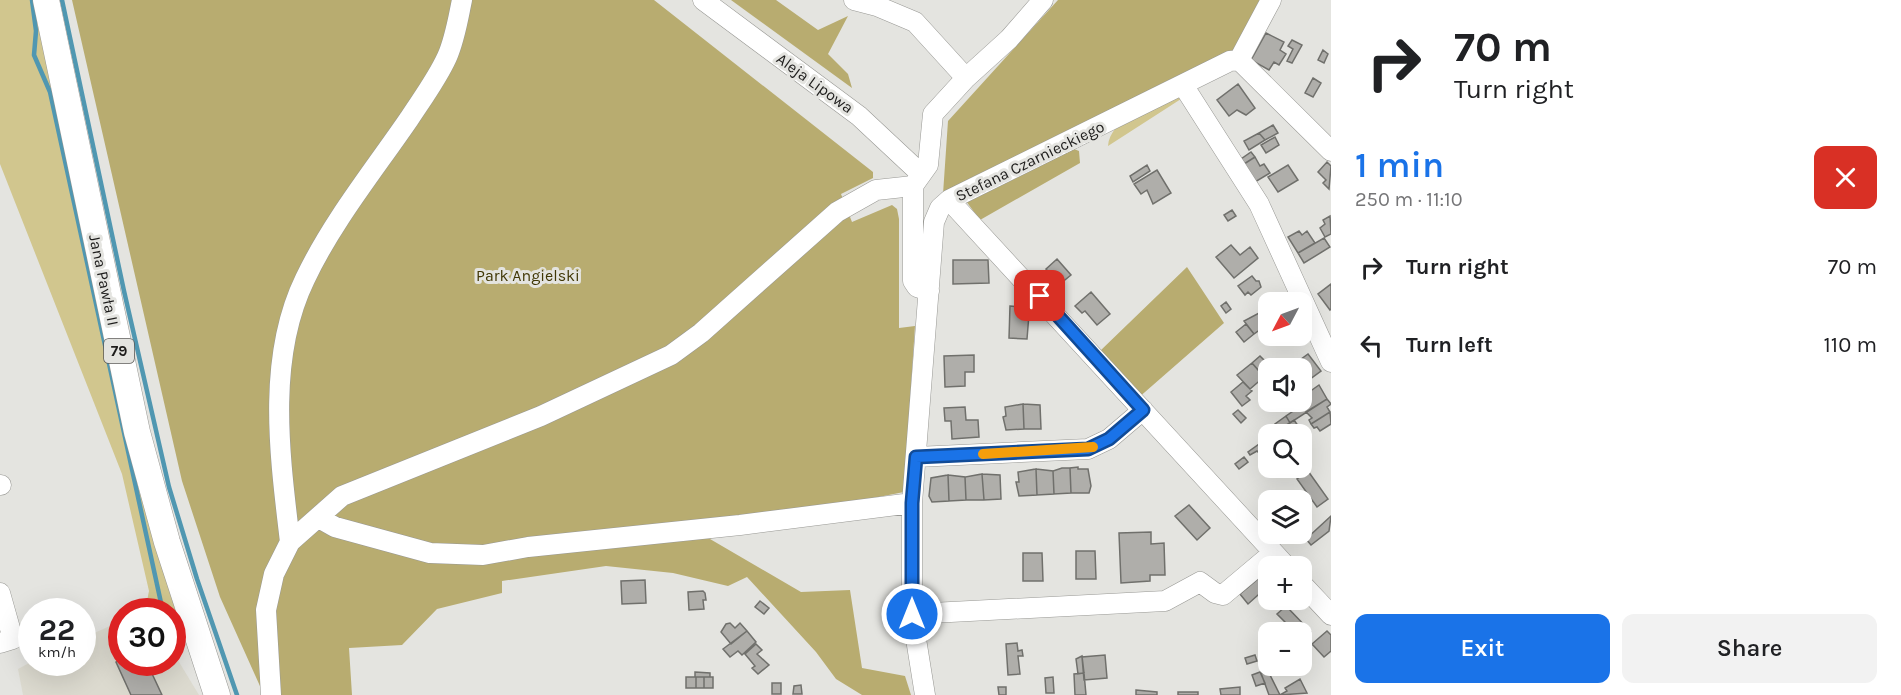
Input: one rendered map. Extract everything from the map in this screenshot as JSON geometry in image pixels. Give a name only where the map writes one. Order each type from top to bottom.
[{"type":"main road","name":"Jana Pawła II","points":[[46,0],[137,432],[167,542],[217,695]]},
{"type":"street","points":[[290,542],[284,494],[280,380],[285,339],[294,308],[305,279],[335,227],[439,73],[453,42],[462,0]]},
{"type":"street","name":"Aleja Lipowa","points":[[703,0],[860,116],[917,179]]},
{"type":"street","points":[[854,0],[877,6],[915,22],[966,78]]},
{"type":"street","points":[[929,291],[917,287],[913,281],[917,179],[928,165],[933,114],[966,78],[1009,39],[1043,0]]},
{"type":"street","points":[[1271,0],[1239,60],[1331,151]]},
{"type":"street","name":"Stefana Czarnieckiego","points":[[925,695],[912,614],[912,503],[934,222],[940,208],[949,200],[1230,61],[1239,60]]},
{"type":"street","points":[[1183,86],[1259,204],[1331,362]]},
{"type":"street","points":[[271,695],[266,610],[268,591],[280,557],[290,542],[342,496],[540,416],[671,355],[701,333],[805,243],[821,223],[859,198],[876,190],[917,179]]},
{"type":"street","points":[[949,200],[1276,556]]},
{"type":"street","points":[[916,457],[1088,449],[1109,439],[1143,410]]},
{"type":"street","points":[[318,518],[335,527],[430,553],[483,555],[528,547],[740,525],[912,503]]},
{"type":"street","points":[[912,614],[1165,601],[1200,582],[1215,593],[1223,595],[1258,574]]},
{"type":"street","points":[[0,593],[13,639],[0,643]]},
{"type":"street","points":[[1312,595],[1331,615]]},
{"type":"shaded area","points":[[0,0],[37,0],[175,598],[148,598],[149,591],[122,474],[0,164]]},
{"type":"shaded area","points":[[1176,93],[1181,99],[1108,146],[1116,128],[1125,120],[1134,113]]},
{"type":"shaded area","points":[[108,627],[108,676],[186,676],[186,674],[199,695],[23,695],[19,676],[96,676],[96,632]]},
{"type":"green space","name":"Park Angielski","points":[[72,0],[654,0],[873,172],[873,178],[841,194],[852,222],[892,205],[897,209],[899,219],[899,328],[915,326],[904,492],[853,502],[753,514],[710,539],[801,592],[850,590],[862,668],[905,676],[911,695],[862,695],[836,679],[816,652],[747,577],[728,586],[673,573],[606,566],[502,581],[502,593],[437,609],[402,645],[349,648],[352,695],[264,695],[220,597],[182,481]]},
{"type":"green space","points":[[731,0],[776,0],[818,30],[848,16],[828,54],[848,74],[852,88]]},
{"type":"green space","points":[[1058,0],[1262,0],[1236,51],[943,194],[948,121]]},
{"type":"green space","points":[[1069,147],[1079,151],[1080,163],[980,220],[966,201]]},
{"type":"green space","points":[[1187,267],[1224,323],[1137,399],[1100,351]]},
{"type":"building","points":[[1266,33],[1284,42],[1280,50],[1286,54],[1279,65],[1274,62],[1269,70],[1251,60]]},
{"type":"building","points":[[1292,40],[1302,45],[1292,63],[1287,61],[1293,49],[1288,46]]},
{"type":"building","points":[[1323,50],[1328,54],[1324,63],[1318,60]]},
{"type":"building","points":[[1313,78],[1321,83],[1313,97],[1305,93]]},
{"type":"building","points":[[1238,84],[1255,108],[1246,115],[1237,110],[1229,116],[1217,100]]},
{"type":"building","points":[[1273,125],[1278,133],[1265,140],[1259,133]]},
{"type":"building","points":[[1259,133],[1265,140],[1249,150],[1244,141]]},
{"type":"building","points":[[1275,137],[1279,145],[1266,153],[1261,145]]},
{"type":"building","points":[[1251,152],[1255,157],[1244,164],[1241,159]]},
{"type":"building","points":[[1255,157],[1260,166],[1264,164],[1270,173],[1255,182],[1244,164]]},
{"type":"building","points":[[1327,162],[1331,166],[1329,189],[1323,183],[1326,180],[1318,172]]},
{"type":"building","points":[[1147,165],[1150,171],[1133,182],[1130,176]]},
{"type":"building","points":[[1288,165],[1298,180],[1278,192],[1268,177]]},
{"type":"building","points":[[1157,170],[1171,193],[1153,204],[1147,190],[1141,194],[1134,184]]},
{"type":"building","points":[[1232,210],[1236,216],[1228,221],[1224,215]]},
{"type":"building","points":[[1330,216],[1331,234],[1325,237],[1320,228],[1325,224],[1323,220]]},
{"type":"building","points":[[1299,231],[1302,235],[1307,231],[1315,243],[1298,253],[1288,237]]},
{"type":"building","points":[[1324,238],[1330,247],[1304,263],[1298,253]]},
{"type":"building","points":[[1231,245],[1240,255],[1250,247],[1258,258],[1234,278],[1216,257]]},
{"type":"building","points":[[1057,259],[1071,275],[1060,284],[1046,269]]},
{"type":"building","points":[[953,260],[988,260],[989,283],[953,284]]},
{"type":"building","points":[[1252,276],[1259,281],[1261,287],[1251,295],[1248,292],[1245,295],[1238,286]]},
{"type":"building","points":[[1331,284],[1331,309],[1330,310],[1318,294]]},
{"type":"building","points":[[1091,292],[1110,314],[1097,325],[1085,311],[1082,313],[1075,306]]},
{"type":"building","points":[[1226,302],[1231,309],[1226,313],[1221,306]]},
{"type":"building","points":[[1010,306],[1020,307],[1019,312],[1029,314],[1027,339],[1009,338]]},
{"type":"building","points":[[1258,314],[1258,331],[1254,334],[1244,321]]},
{"type":"building","points":[[1246,324],[1254,334],[1244,342],[1236,332]]},
{"type":"building","points":[[974,355],[974,372],[965,372],[965,386],[945,387],[944,356]]},
{"type":"building","points":[[1260,356],[1262,358],[1258,358],[1258,370],[1252,363]]},
{"type":"building","points":[[1312,359],[1321,371],[1312,378]]},
{"type":"building","points":[[1252,363],[1258,370],[1258,382],[1250,389],[1237,375]]},
{"type":"building","points":[[1243,382],[1252,391],[1246,396],[1250,400],[1242,406],[1231,392]]},
{"type":"building","points":[[1319,385],[1327,399],[1312,409],[1312,390]]},
{"type":"building","points":[[1327,399],[1331,404],[1327,407],[1330,412],[1311,424],[1309,420],[1312,418],[1306,412],[1312,412],[1312,408]]},
{"type":"building","points":[[1023,404],[1024,429],[1006,430],[1003,417],[1006,416],[1005,407]]},
{"type":"building","points":[[1023,404],[1040,405],[1041,429],[1024,429]]},
{"type":"building","points":[[965,407],[966,420],[978,420],[979,437],[952,439],[951,421],[945,421],[944,408]]},
{"type":"building","points":[[1238,410],[1246,418],[1241,423],[1233,414]]},
{"type":"building","points":[[1292,412],[1307,412],[1290,423],[1286,416]]},
{"type":"building","points":[[1330,412],[1331,424],[1320,431],[1311,424]]},
{"type":"building","points":[[1286,416],[1290,423],[1288,424],[1275,424]]},
{"type":"building","points":[[1258,445],[1258,452],[1250,455],[1248,452]]},
{"type":"building","points":[[1244,457],[1248,462],[1239,469],[1235,464]]},
{"type":"building","points":[[1078,467],[1078,469],[1088,469],[1091,486],[1089,493],[1071,493],[1070,468]]},
{"type":"building","points":[[1070,468],[1071,493],[1054,494],[1053,471]]},
{"type":"building","points":[[1036,469],[1053,471],[1054,494],[1037,495]]},
{"type":"building","points":[[1036,469],[1037,495],[1019,496],[1016,482],[1019,482],[1018,472]]},
{"type":"building","points":[[982,474],[984,500],[966,500],[965,477]]},
{"type":"building","points":[[982,474],[1000,475],[1001,499],[984,500]]},
{"type":"building","points":[[948,475],[949,501],[932,502],[929,496],[931,478]]},
{"type":"building","points":[[948,475],[965,477],[966,500],[949,501]]},
{"type":"building","points":[[1312,477],[1328,499],[1317,507],[1312,500],[1312,490],[1305,490],[1297,479]]},
{"type":"building","points":[[1189,505],[1210,528],[1197,540],[1175,516]]},
{"type":"building","points":[[1331,516],[1329,531],[1311,545],[1312,533]]},
{"type":"building","points":[[1151,532],[1151,544],[1164,543],[1165,575],[1150,575],[1150,581],[1121,583],[1119,533]]},
{"type":"building","points":[[1076,551],[1095,551],[1096,579],[1076,579]]},
{"type":"building","points":[[1023,553],[1042,553],[1043,581],[1023,581]]},
{"type":"building","points":[[1258,579],[1258,595],[1248,604],[1240,594]]},
{"type":"building","points":[[645,580],[646,603],[622,604],[621,581]]},
{"type":"building","points":[[703,591],[706,600],[703,600],[704,609],[689,610],[688,592]]},
{"type":"building","points":[[760,601],[769,608],[764,614],[755,607]]},
{"type":"building","points":[[1282,610],[1290,610],[1301,622],[1285,622],[1277,614]]},
{"type":"building","points":[[730,623],[735,628],[740,623],[747,631],[731,644],[721,632],[726,624]]},
{"type":"building","points":[[747,631],[756,642],[742,655],[738,651],[730,657],[723,649]]},
{"type":"building","points":[[1327,631],[1331,635],[1331,651],[1324,657],[1312,644]]},
{"type":"building","points":[[1017,643],[1018,651],[1022,650],[1023,656],[1018,656],[1020,674],[1008,675],[1006,644]]},
{"type":"building","points":[[756,644],[762,650],[757,654],[769,665],[758,674],[752,668],[755,666],[745,654]]},
{"type":"building","points":[[1105,655],[1107,678],[1084,680],[1082,657]]},
{"type":"building","points":[[1255,655],[1257,661],[1247,664],[1245,658]]},
{"type":"building","points":[[1082,656],[1084,673],[1078,674],[1076,659]]},
{"type":"building","points":[[695,672],[710,673],[710,677],[695,677]]},
{"type":"building","points":[[1084,673],[1086,695],[1075,695],[1074,674]]},
{"type":"building","points":[[1258,673],[1258,676],[1262,676],[1265,683],[1256,686],[1252,675]]},
{"type":"building","points":[[122,676],[153,676],[162,695],[131,695]]},
{"type":"building","points":[[1262,676],[1270,676],[1280,695],[1269,695]]},
{"type":"building","points":[[686,677],[696,677],[696,688],[686,688]]},
{"type":"building","points":[[696,677],[704,677],[704,688],[696,688]]},
{"type":"building","points":[[704,677],[713,677],[713,688],[704,688]]},
{"type":"building","points":[[1053,677],[1054,693],[1046,693],[1045,678]]},
{"type":"building","points":[[1300,679],[1307,693],[1280,695],[1287,691],[1285,688]]},
{"type":"building","points":[[772,683],[781,683],[781,694],[772,694]]},
{"type":"building","points":[[801,685],[802,694],[793,694],[794,686]]},
{"type":"building","points":[[998,687],[1006,687],[1006,695],[999,695]]},
{"type":"building","points":[[1240,687],[1240,695],[1221,695],[1220,689]]},
{"type":"building","points":[[1136,690],[1157,692],[1157,695],[1136,695]]},
{"type":"building","points":[[1178,692],[1198,692],[1198,695],[1178,695]]},
{"type":"waterway","points":[[32,0],[36,31],[34,55],[50,92],[160,598]]},
{"type":"waterway","points":[[62,0],[124,291],[169,487],[197,579],[237,695]]},
{"type":"slow traffic","points":[[983,454],[1093,447]]},
{"type":"route","points":[[912,614],[912,503],[916,457],[1088,449],[1109,439],[1143,410],[1040,296]]}]
